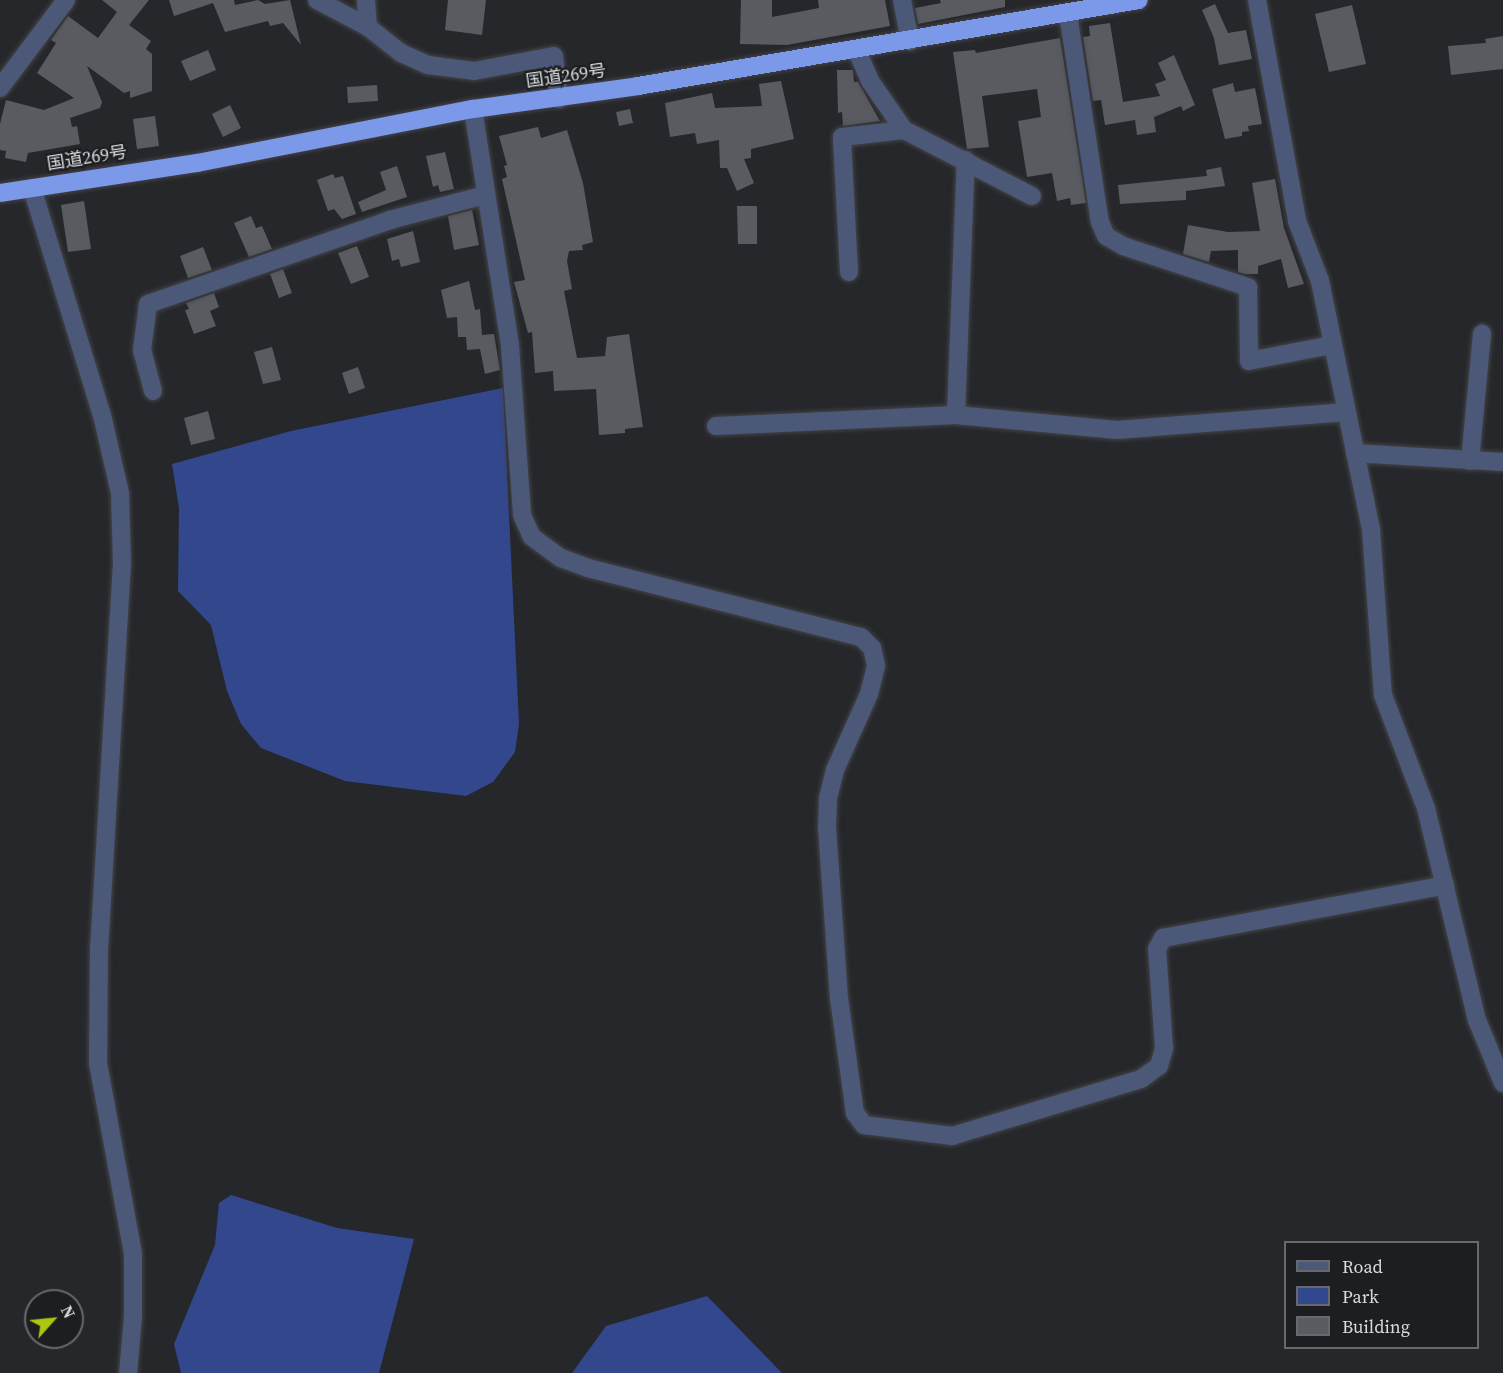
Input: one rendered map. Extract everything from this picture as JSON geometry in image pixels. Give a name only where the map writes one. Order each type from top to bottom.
[{"type":"highway","name":"国道269号","points":[[0,193],[197,163],[473,109],[559,99],[910,41],[1139,0]]},
{"type":"street","points":[[0,88],[66,0]]},
{"type":"street","points":[[317,0],[368,27],[401,53],[428,64],[474,71],[554,56],[559,99]]},
{"type":"street","points":[[366,0],[368,27]]},
{"type":"street","points":[[902,0],[910,41]]},
{"type":"street","points":[[1257,0],[1297,221],[1320,281],[1331,345],[1371,529],[1383,695],[1425,808],[1446,885],[1477,1020],[1503,1083]]},
{"type":"street","points":[[1068,14],[1100,222],[1106,236],[1123,246],[1248,287],[1249,361],[1331,345]]},
{"type":"street","points":[[856,49],[870,81],[904,130],[1032,196]]},
{"type":"street","points":[[473,109],[510,345],[522,515],[532,537],[561,558],[588,568],[861,637],[872,648],[876,666],[869,694],[835,770],[828,798],[827,827],[840,998],[855,1113],[864,1125],[952,1136],[1141,1078],[1159,1066],[1164,1048],[1157,949],[1163,938],[1446,885]]},
{"type":"street","points":[[849,272],[842,137],[904,130]]},
{"type":"street","points":[[957,415],[957,322],[966,160]]},
{"type":"street","points":[[32,188],[102,415],[120,493],[122,564],[98,996],[98,1063],[133,1253],[134,1317],[128,1373]]},
{"type":"street","points":[[153,391],[142,350],[148,304],[390,220],[485,195]]},
{"type":"street","points":[[1470,461],[1482,333]]},
{"type":"street","points":[[716,426],[957,415],[1117,430],[1346,412]]},
{"type":"street","points":[[1355,453],[1503,462]]},
{"type":"green space","points":[[503,388],[519,724],[515,752],[493,782],[466,796],[345,781],[261,748],[241,724],[227,691],[211,625],[178,591],[179,508],[172,464],[291,431]]},
{"type":"green space","points":[[231,1195],[337,1228],[414,1239],[379,1373],[181,1373],[174,1344],[215,1245],[219,1203]]},
{"type":"green space","points":[[707,1296],[782,1373],[572,1373],[606,1326]]},
{"type":"building","points":[[102,0],[149,0],[129,25],[151,41],[146,49],[152,54],[152,91],[130,98],[130,91],[124,93],[87,66],[102,102],[100,108],[70,118],[72,127],[77,126],[80,144],[28,153],[26,162],[5,158],[6,151],[0,150],[0,124],[6,100],[44,110],[74,98],[37,73],[56,43],[51,40],[68,16],[98,38],[117,12]]},
{"type":"building","points":[[169,0],[234,0],[235,5],[258,0],[265,4],[290,0],[301,45],[283,23],[270,26],[268,21],[225,32],[213,3],[174,16]]},
{"type":"building","points":[[448,0],[486,0],[482,35],[445,30]]},
{"type":"building","points":[[741,0],[772,0],[772,17],[819,8],[818,0],[885,0],[890,26],[787,45],[740,44]]},
{"type":"building","points":[[940,0],[1005,0],[1005,7],[918,24],[915,8],[941,3]]},
{"type":"building","points":[[1215,4],[1228,33],[1246,30],[1252,59],[1219,65],[1214,38],[1202,10]]},
{"type":"building","points":[[1352,5],[1366,64],[1329,72],[1315,14]]},
{"type":"building","points":[[1110,23],[1123,102],[1160,96],[1155,84],[1166,80],[1158,63],[1174,55],[1195,105],[1183,111],[1181,106],[1154,117],[1156,132],[1137,135],[1135,120],[1105,125],[1101,100],[1093,101],[1083,37],[1090,36],[1089,26]]},
{"type":"building","points":[[1503,36],[1503,69],[1451,75],[1448,46],[1486,43],[1485,39]]},
{"type":"building","points":[[1060,38],[1086,203],[1071,205],[1070,198],[1057,201],[1052,173],[1027,177],[1018,121],[1041,117],[1037,89],[982,96],[989,147],[967,149],[953,52],[975,50],[976,53]]},
{"type":"building","points":[[208,50],[216,70],[190,81],[181,61]]},
{"type":"building","points":[[837,70],[853,70],[854,82],[858,82],[880,121],[843,126],[842,112],[838,113]]},
{"type":"building","points":[[781,81],[794,139],[751,149],[751,158],[744,159],[754,183],[737,191],[727,168],[720,168],[719,140],[697,144],[695,133],[670,137],[665,103],[712,93],[715,108],[762,106],[759,84]]},
{"type":"building","points":[[1233,83],[1235,92],[1255,88],[1262,124],[1248,126],[1249,131],[1242,132],[1242,136],[1225,139],[1212,89]]},
{"type":"building","points":[[377,85],[378,101],[348,103],[347,87]]},
{"type":"building","points":[[230,105],[241,128],[223,137],[212,114]]},
{"type":"building","points":[[630,109],[633,123],[619,126],[616,112]]},
{"type":"building","points":[[155,116],[159,146],[137,149],[133,119]]},
{"type":"building","points":[[538,127],[541,138],[567,130],[583,183],[593,242],[582,245],[583,250],[569,251],[567,261],[572,289],[564,291],[577,358],[605,356],[607,337],[629,334],[643,427],[625,429],[625,433],[599,435],[596,389],[554,391],[553,371],[535,373],[532,332],[528,333],[514,282],[525,280],[502,179],[507,177],[504,166],[507,165],[499,136]]},
{"type":"building","points":[[445,152],[454,189],[440,192],[438,185],[433,187],[426,156]]},
{"type":"building","points":[[397,166],[407,197],[362,212],[358,202],[386,190],[380,172]]},
{"type":"building","points":[[1221,167],[1225,186],[1186,191],[1186,200],[1120,204],[1118,185],[1207,176],[1206,170]]},
{"type":"building","points":[[333,174],[335,178],[343,176],[356,214],[342,219],[334,209],[328,211],[317,180]]},
{"type":"building","points":[[1275,179],[1284,228],[1304,284],[1288,288],[1281,259],[1258,266],[1258,274],[1245,274],[1238,272],[1238,250],[1211,251],[1209,262],[1183,254],[1188,225],[1228,232],[1260,231],[1252,183]]},
{"type":"building","points":[[84,201],[91,249],[68,252],[61,205]]},
{"type":"building","points":[[737,206],[757,206],[757,244],[738,244]]},
{"type":"building","points":[[472,210],[479,245],[454,250],[448,216]]},
{"type":"building","points":[[251,216],[256,228],[262,226],[272,249],[249,257],[234,223]]},
{"type":"building","points":[[413,231],[420,262],[401,267],[399,259],[392,261],[387,239]]},
{"type":"building","points":[[357,246],[369,277],[351,284],[338,253]]},
{"type":"building","points":[[203,247],[212,270],[188,278],[180,256]]},
{"type":"building","points":[[283,269],[292,293],[279,298],[270,274]]},
{"type":"building","points":[[469,281],[475,310],[480,309],[482,335],[494,334],[500,370],[485,374],[480,349],[467,350],[466,337],[458,337],[457,317],[447,318],[441,290]]},
{"type":"building","points":[[214,293],[219,307],[210,311],[216,326],[194,334],[185,310],[189,309],[186,303]]},
{"type":"building","points":[[272,347],[281,380],[263,384],[254,352]]},
{"type":"building","points":[[358,367],[365,388],[349,394],[342,373]]},
{"type":"building","points":[[208,411],[215,439],[191,445],[184,418]]}]
